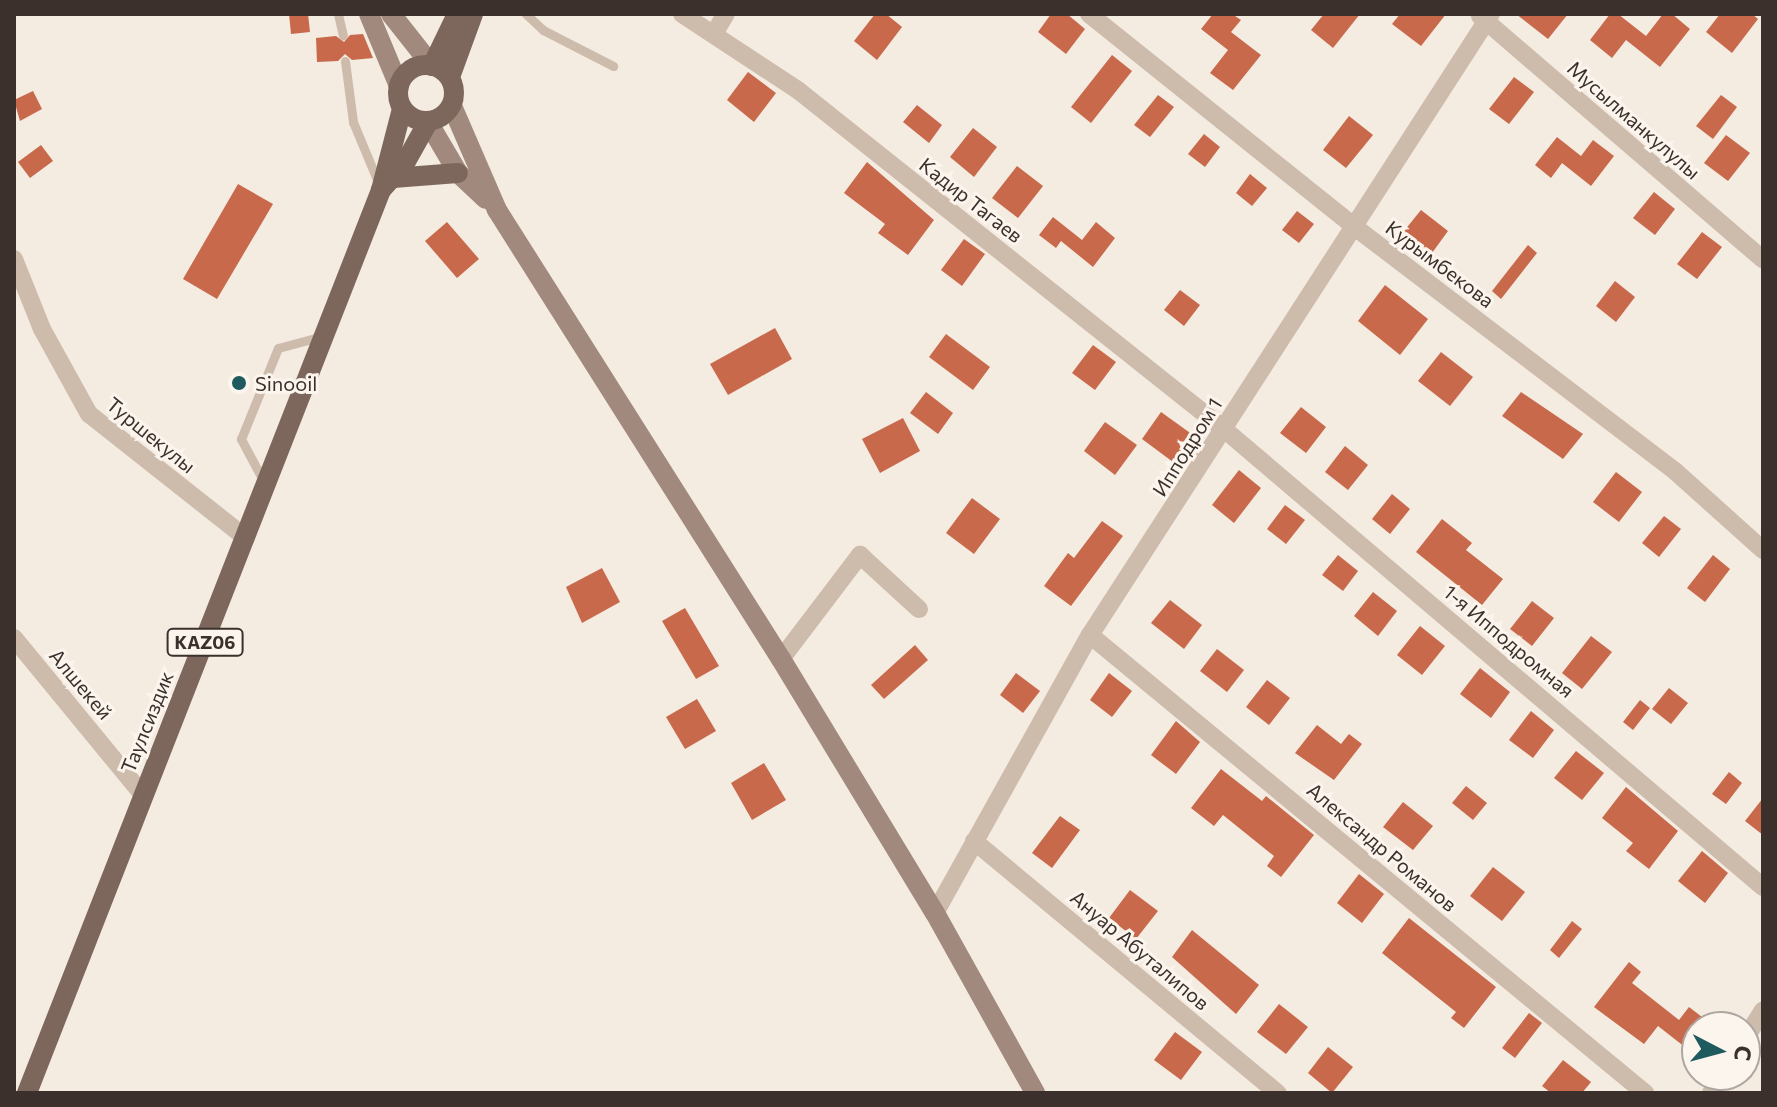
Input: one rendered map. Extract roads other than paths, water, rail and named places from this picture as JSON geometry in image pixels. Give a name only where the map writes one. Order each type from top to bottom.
[{"type":"main road","points":[[369,14],[387,49],[399,86],[402,109],[428,122],[458,173],[497,210]]},
{"type":"main road","points":[[391,14],[432,66],[450,77]]},
{"type":"main road","points":[[432,66],[457,14]]},
{"type":"main road","points":[[473,14],[450,77],[452,106],[497,210],[781,659],[935,913],[1035,1093]]},
{"type":"main road","points":[[399,86],[412,69],[432,66]]},
{"type":"main road","points":[[428,122],[452,106]]},
{"type":"main road","name":"Таулсиздик","points":[[27,1093],[387,184],[402,109]]},
{"type":"main road","name":"Таулсиздик","points":[[387,184],[428,122]]},
{"type":"main road","points":[[387,184],[458,173]]},
{"type":"street","name":"Кадир Тагаев","points":[[682,14],[715,32],[799,91],[1225,430]]},
{"type":"street","points":[[715,32],[726,14]]},
{"type":"street","name":"Курымбекова","points":[[1089,14],[1356,228],[1676,472],[1763,550]]},
{"type":"street","name":"Ипподром 1","points":[[935,913],[1090,635],[1356,228],[1485,16]]},
{"type":"street","name":"Мусылманкулулы","points":[[1485,16],[1763,259]]},
{"type":"street","name":"Туршекулы","points":[[14,259],[42,329],[89,414],[246,538]]},
{"type":"street","name":"1-я Ипподромная","points":[[1225,430],[1763,887]]},
{"type":"street","points":[[781,659],[860,555],[919,609]]},
{"type":"street","name":"Александр Романов","points":[[1090,635],[1645,1093]]},
{"type":"street","name":"Алшекей","points":[[14,638],[144,796]]},
{"type":"street","name":"Ануар Абуталипов","points":[[974,841],[1278,1093]]},
{"type":"lane","points":[[338,14],[343,35]]},
{"type":"lane","points":[[526,14],[543,30],[613,66]]},
{"type":"lane","points":[[345,61],[353,122],[387,184]]},
{"type":"lane","points":[[266,487],[241,439],[278,348],[326,335]]},
{"type":"place","name":"Sinooil","points":[[239,383]]}]
